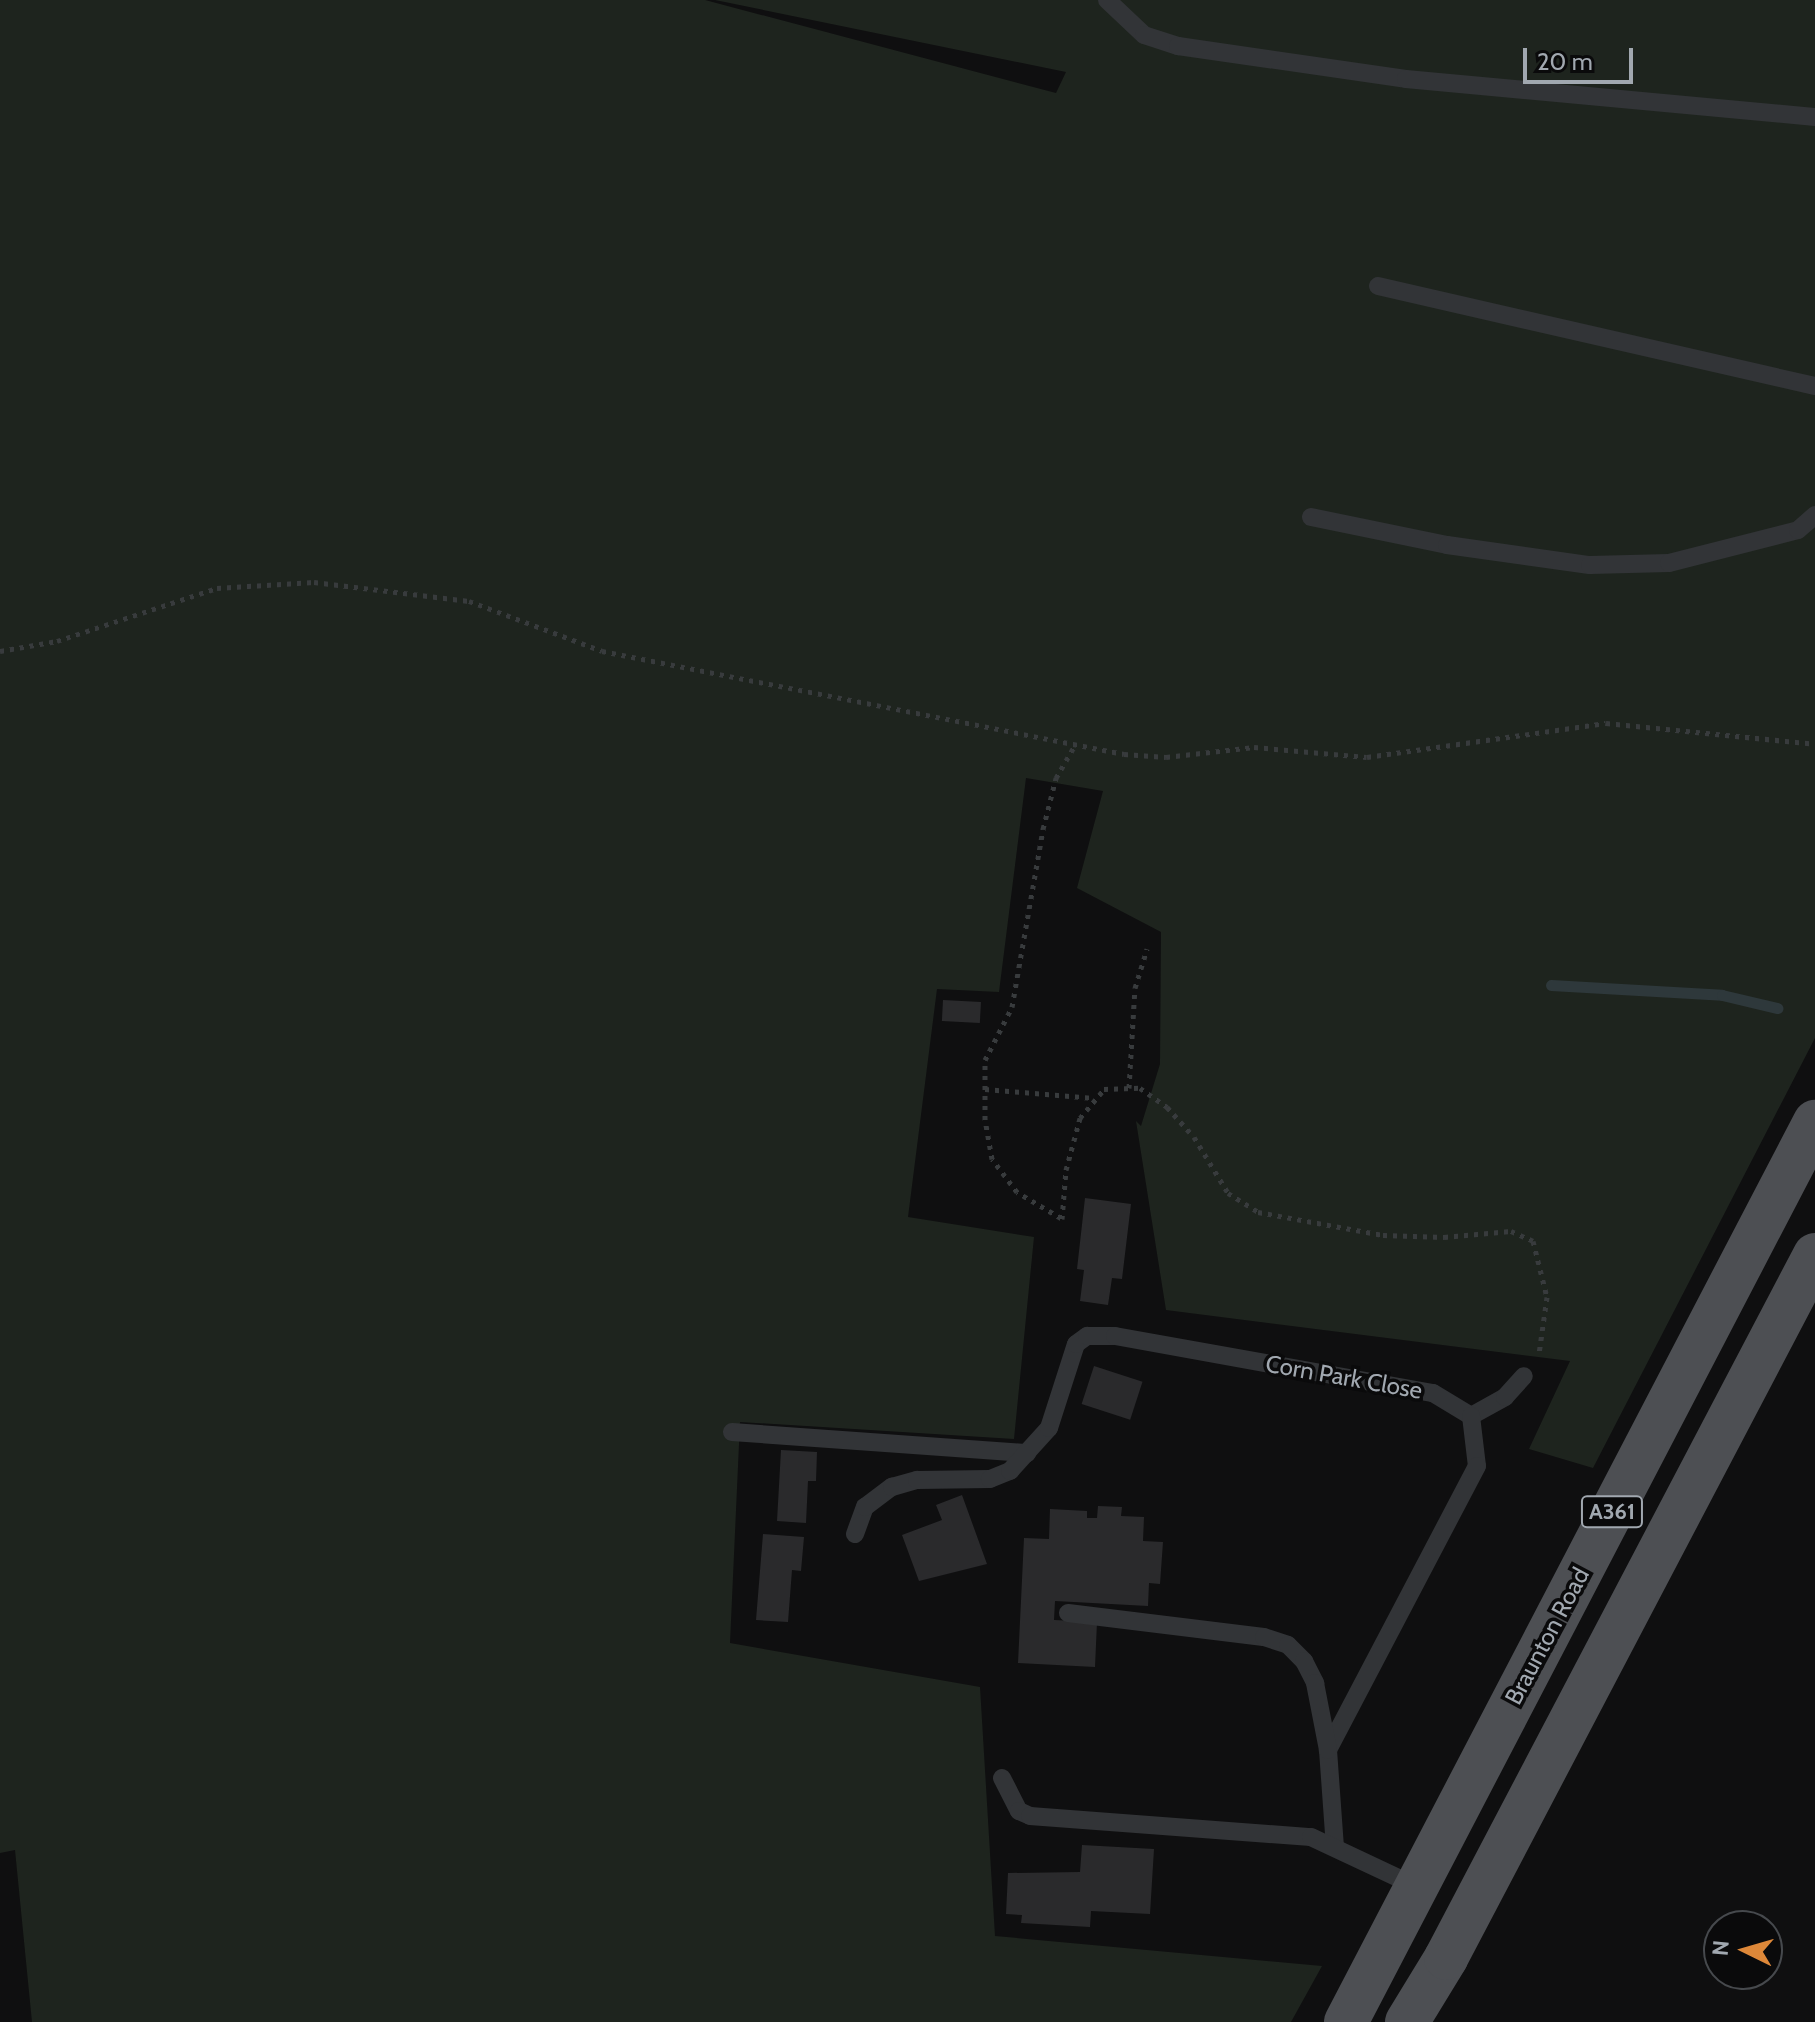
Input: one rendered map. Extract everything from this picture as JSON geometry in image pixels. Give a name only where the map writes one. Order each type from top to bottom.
[{"type":"main road","name":"Braunton Road","points":[[1346,2022],[1815,1122]]},
{"type":"main road","name":"A361","points":[[1407,2022],[1446,1958],[1815,1255]]},
{"type":"lane","points":[[1107,0],[1144,35],[1178,46],[1406,79],[1815,117]]},
{"type":"lane","points":[[1378,286],[1815,386]]},
{"type":"lane","points":[[1311,517],[1447,545],[1590,565],[1669,563],[1798,530],[1815,515]]},
{"type":"lane","name":"Corn Park Close","points":[[855,1534],[865,1507],[892,1487],[917,1480],[990,1479],[1010,1471],[1049,1428],[1076,1344],[1087,1336],[1115,1336],[1433,1393],[1471,1416]]},
{"type":"lane","points":[[1328,1750],[1477,1466],[1471,1416],[1505,1397],[1524,1376]]},
{"type":"lane","points":[[732,1432],[1027,1453]]},
{"type":"lane","points":[[1068,1613],[1264,1637],[1288,1645],[1304,1661],[1315,1683],[1328,1750],[1335,1848]]},
{"type":"lane","points":[[1002,1778],[1019,1811],[1030,1816],[1311,1837],[1415,1886]]},
{"type":"path","points":[[0,651],[57,641],[217,588],[314,582],[469,601],[602,651],[1076,744],[1166,757],[1254,747],[1367,757],[1606,723],[1815,744]]},
{"type":"path","points":[[1076,744],[1056,778],[1012,1007],[985,1060],[992,1159],[1002,1178],[1062,1219],[1066,1170],[1080,1118],[1104,1089],[1140,1088],[1167,1107],[1194,1137],[1228,1193],[1258,1212],[1383,1235],[1444,1237],[1511,1231],[1533,1241],[1547,1297],[1547,1323],[1543,1348],[1524,1376]]},
{"type":"path","points":[[1129,1088],[1135,988],[1147,949]]},
{"type":"path","points":[[985,1089],[1094,1098]]},
{"type":"shaded area","points":[[0,0],[705,0],[1056,93],[1066,72],[715,0],[1815,0],[1815,1038],[1593,1468],[1529,1449],[1570,1361],[1166,1310],[1136,1121],[1141,1126],[1160,1064],[1161,932],[1077,888],[1103,791],[1026,778],[999,992],[937,989],[908,1217],[1034,1237],[1014,1439],[740,1422],[730,1643],[980,1687],[995,1936],[1322,1966],[1291,2022],[32,2022],[15,1850],[0,1853]]},
{"type":"building","points":[[943,1000],[981,1002],[980,1023],[942,1021]]},
{"type":"building","points":[[1085,1198],[1131,1204],[1122,1279],[1112,1278],[1108,1305],[1080,1301],[1084,1270],[1077,1269]]},
{"type":"building","points":[[1094,1366],[1143,1382],[1130,1420],[1082,1404]]},
{"type":"building","points":[[781,1450],[817,1452],[816,1481],[808,1481],[806,1523],[777,1521]]},
{"type":"building","points":[[962,1495],[987,1564],[919,1581],[902,1535],[942,1520],[936,1505]]},
{"type":"building","points":[[1098,1506],[1122,1507],[1121,1516],[1144,1517],[1143,1541],[1163,1542],[1160,1584],[1149,1583],[1148,1606],[1055,1601],[1054,1620],[1097,1622],[1095,1667],[1018,1663],[1024,1538],[1049,1539],[1050,1509],[1087,1511],[1087,1518],[1097,1518]]},
{"type":"building","points":[[763,1534],[804,1537],[801,1571],[792,1570],[788,1622],[756,1620]]},
{"type":"building","points":[[1082,1845],[1154,1849],[1150,1914],[1091,1911],[1090,1927],[1021,1923],[1022,1915],[1006,1914],[1008,1873],[1080,1872]]},
{"type":"waterway","points":[[1551,985],[1722,995],[1777,1008]]}]
